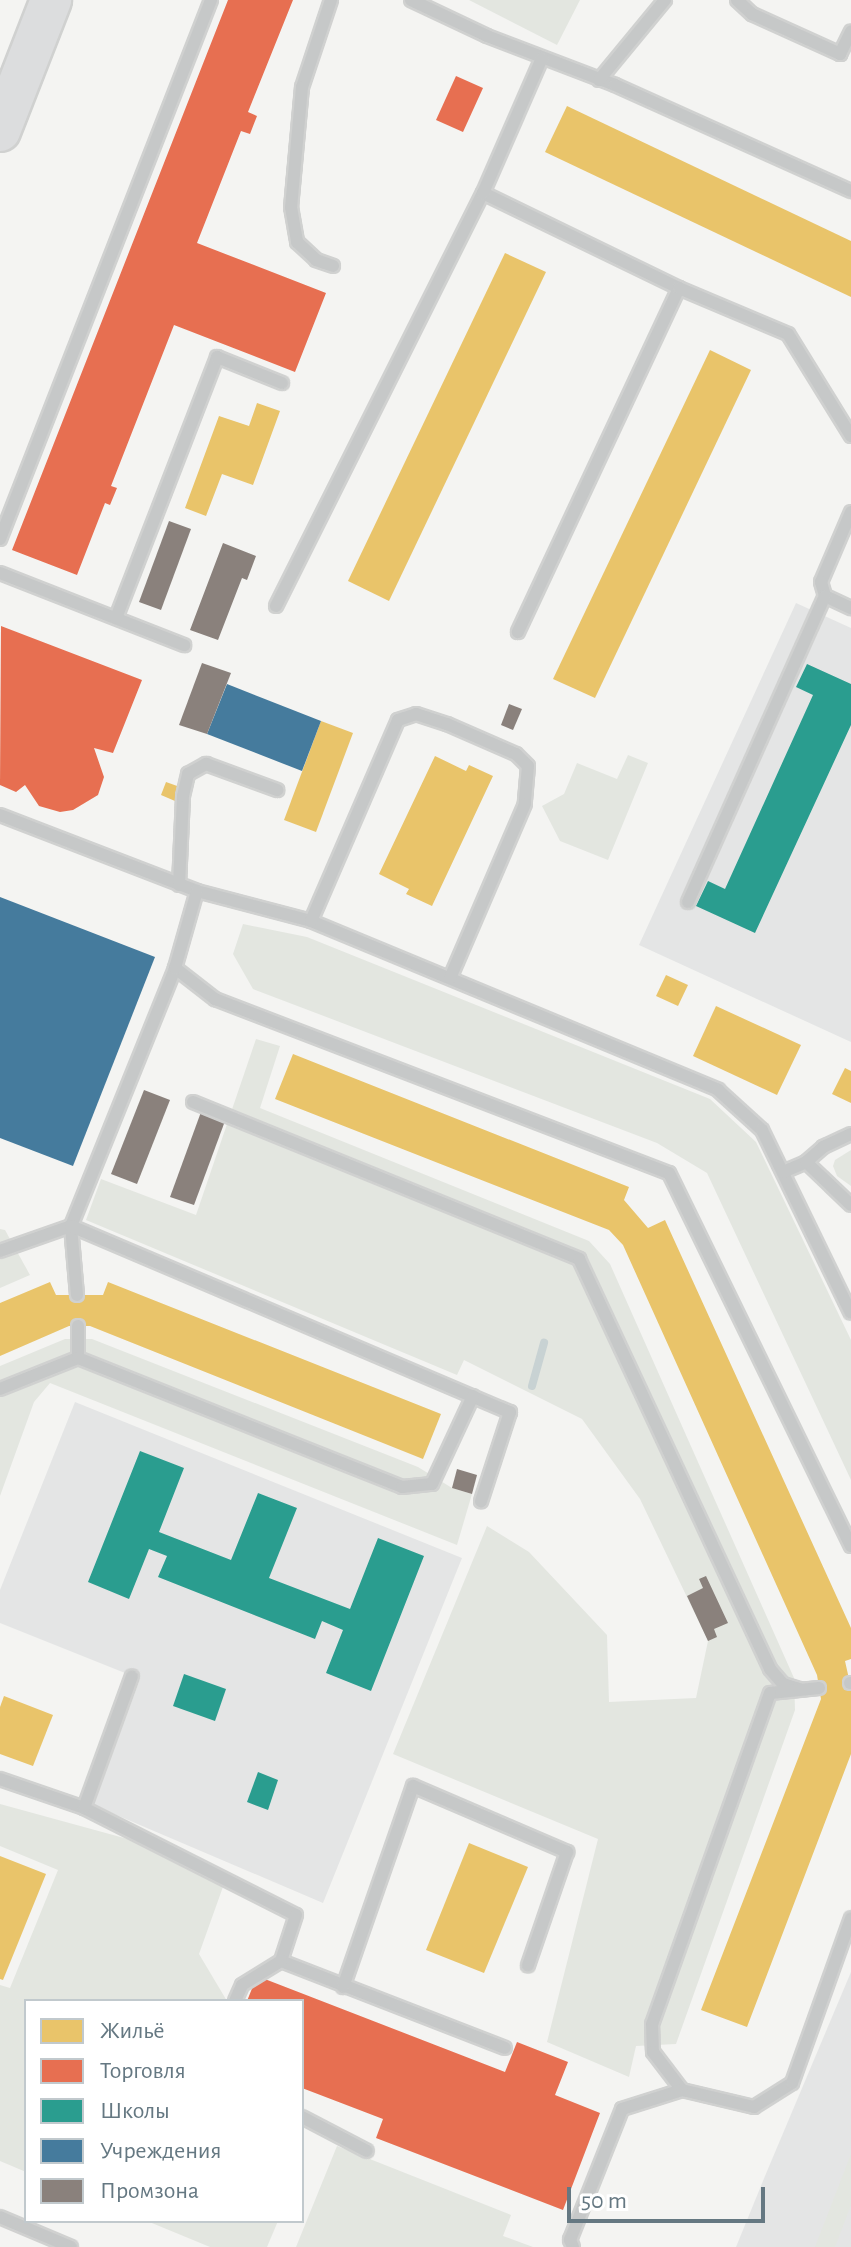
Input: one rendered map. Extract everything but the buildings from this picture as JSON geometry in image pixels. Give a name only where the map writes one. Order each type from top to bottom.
[{"type":"main road","points":[[0,131],[51,0]]},
{"type":"lane","points":[[0,539],[211,0]]},
{"type":"lane","points":[[331,0],[302,87],[291,207],[297,242],[316,260],[333,266]]},
{"type":"lane","points":[[411,0],[851,191]]},
{"type":"lane","points":[[599,80],[665,0]]},
{"type":"lane","points":[[737,0],[752,14],[846,56],[851,31]]},
{"type":"lane","points":[[276,606],[483,193],[542,58]]},
{"type":"lane","points":[[483,193],[679,288],[788,334],[851,436]]},
{"type":"lane","points":[[518,632],[679,288]]},
{"type":"lane","points":[[116,618],[217,357],[282,383]]},
{"type":"lane","points":[[688,902],[825,596],[821,582],[851,512]]},
{"type":"lane","points":[[0,573],[184,645]]},
{"type":"lane","points":[[825,596],[851,608]]},
{"type":"lane","points":[[311,921],[398,720],[416,714],[447,724],[516,754],[528,766],[525,804],[450,978]]},
{"type":"lane","points":[[179,885],[183,796],[188,774],[206,764],[277,790]]},
{"type":"lane","points":[[0,815],[179,885],[311,921],[718,1090],[762,1130],[851,1313]]},
{"type":"lane","points":[[77,1295],[71,1226],[175,968],[197,891]]},
{"type":"lane","points":[[175,968],[215,999],[669,1173],[851,1546]]},
{"type":"lane","points":[[193,1102],[579,1259],[770,1669],[783,1684],[799,1689]]},
{"type":"lane","points":[[783,1172],[806,1162],[823,1147],[851,1134]]},
{"type":"lane","points":[[806,1162],[851,1205]]},
{"type":"lane","points":[[0,1251],[71,1226],[510,1412],[481,1501]]},
{"type":"lane","points":[[78,1326],[78,1358]]},
{"type":"lane","points":[[0,1389],[78,1358],[402,1487],[432,1484],[473,1396]]},
{"type":"lane","points":[[84,1808],[132,1676]]},
{"type":"lane","points":[[682,2090],[653,2052],[652,2024],[770,1693],[819,1688]]},
{"type":"lane","points":[[0,1779],[84,1808],[296,1915],[281,1961],[242,1985],[236,1999]]},
{"type":"lane","points":[[343,1987],[413,1786],[567,1852],[528,1965]]},
{"type":"lane","points":[[573,2247],[570,2240],[622,2109],[682,2090],[754,2107],[792,2083],[851,1918]]},
{"type":"lane","points":[[281,1961],[505,2048]]},
{"type":"lane","points":[[304,2118],[367,2151]]},
{"type":"lane","points":[[0,2217],[71,2247]]},
{"type":"shaded area","points":[[469,0],[580,0],[557,45]]},
{"type":"shaded area","points":[[796,603],[851,628],[851,1042],[639,945]]},
{"type":"shaded area","points":[[628,755],[648,763],[608,860],[560,841],[542,806],[564,794],[577,763],[617,779]]},
{"type":"shaded area","points":[[243,924],[307,937],[710,1099],[756,1142],[851,1340],[851,1480],[707,1173],[657,1143],[253,989],[233,954]]},
{"type":"shaded area","points":[[256,1039],[280,1046],[260,1108],[589,1241],[610,1264],[794,1678],[795,1710],[676,2044],[636,2046],[629,2077],[547,2042],[598,1839],[393,1754],[487,1526],[529,1552],[607,1635],[609,1702],[696,1698],[708,1641],[640,1499],[582,1419],[464,1360],[457,1375],[86,1220],[101,1179],[196,1215]]},
{"type":"shaded area","points":[[851,1150],[851,1186],[837,1176],[833,1166],[835,1160]]},
{"type":"shaded area","points":[[0,1229],[5,1230],[30,1275],[0,1288]]},
{"type":"shaded area","points":[[65,1339],[92,1339],[418,1467],[452,1488],[472,1494],[457,1545],[50,1383],[34,1402],[0,1496],[0,1366]]},
{"type":"shaded area","points":[[75,1402],[462,1558],[323,1903],[93,1805],[140,1679],[0,1623],[0,1590]]},
{"type":"shaded area","points":[[0,1804],[135,1841],[224,1884],[199,1954],[226,1999],[24,1999],[24,2171],[0,2161],[0,1985],[10,1988],[58,1870],[0,1846]]},
{"type":"shaded area","points":[[851,1972],[851,2247],[736,2247],[765,2176]]},
{"type":"shaded area","points":[[337,2146],[511,2215],[503,2236],[533,2247],[296,2247]]},
{"type":"shaded area","points":[[851,2154],[851,2205],[835,2247],[815,2247]]},
{"type":"shaded area","points":[[152,2223],[277,2223],[267,2247],[210,2247]]},
{"type":"waterway","points":[[532,1386],[544,1343]]}]
